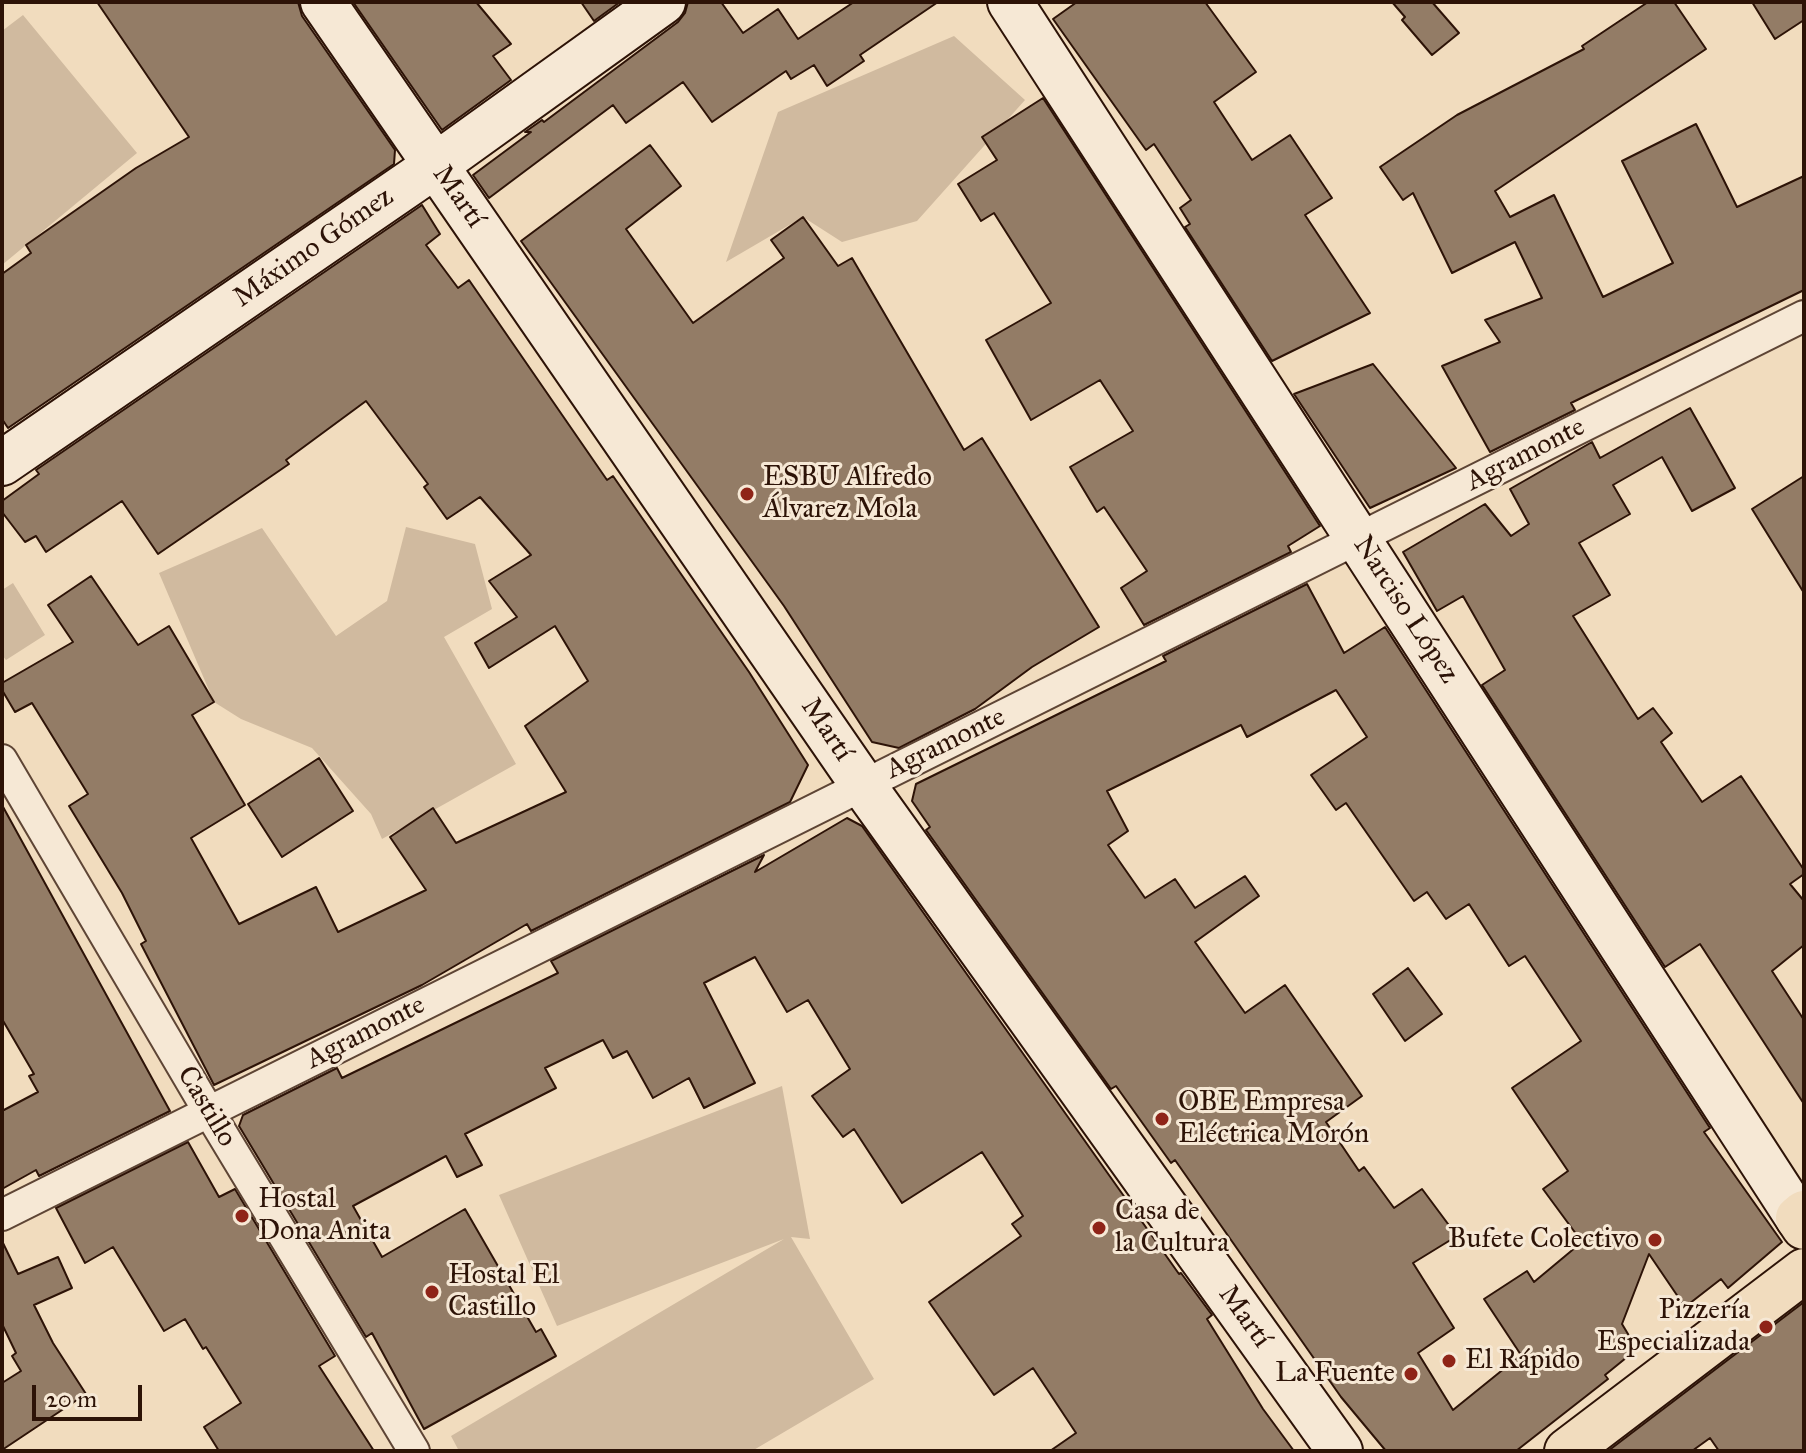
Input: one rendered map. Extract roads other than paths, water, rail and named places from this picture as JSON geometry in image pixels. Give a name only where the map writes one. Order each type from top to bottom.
[{"type":"main road","name":"Martí","points":[[323,2],[863,785],[1340,1451]]},
{"type":"main road","name":"Máximo Gómez","points":[[2,463],[436,165],[663,2]]},
{"type":"main road","name":"Narciso López","points":[[1010,2],[1802,1219]]},
{"type":"main road","points":[[1567,1451],[1804,1271]]},
{"type":"street","name":"Agramonte","points":[[2,1215],[1804,316]]},
{"type":"street","name":"Castillo","points":[[2,760],[209,1112],[414,1451]]},
{"type":"place","name":"ESBU Alfredo Álvarez Mola","points":[[747,494]]},
{"type":"place","name":"OBE Empresa Eléctrica Morón","points":[[1162,1119]]},
{"type":"place","name":"Hostal Dona Anita","points":[[242,1216]]},
{"type":"place","name":"Casa de la Cultura","points":[[1099,1228]]},
{"type":"place","name":"Bufete Colectivo","points":[[1655,1240]]},
{"type":"place","name":"Hostal El Castillo","points":[[432,1292]]},
{"type":"place","name":"Pizzería Especializada","points":[[1766,1327]]},
{"type":"place","name":"El Rápido","points":[[1449,1361]]},
{"type":"place","name":"La Fuente","points":[[1411,1374]]}]
